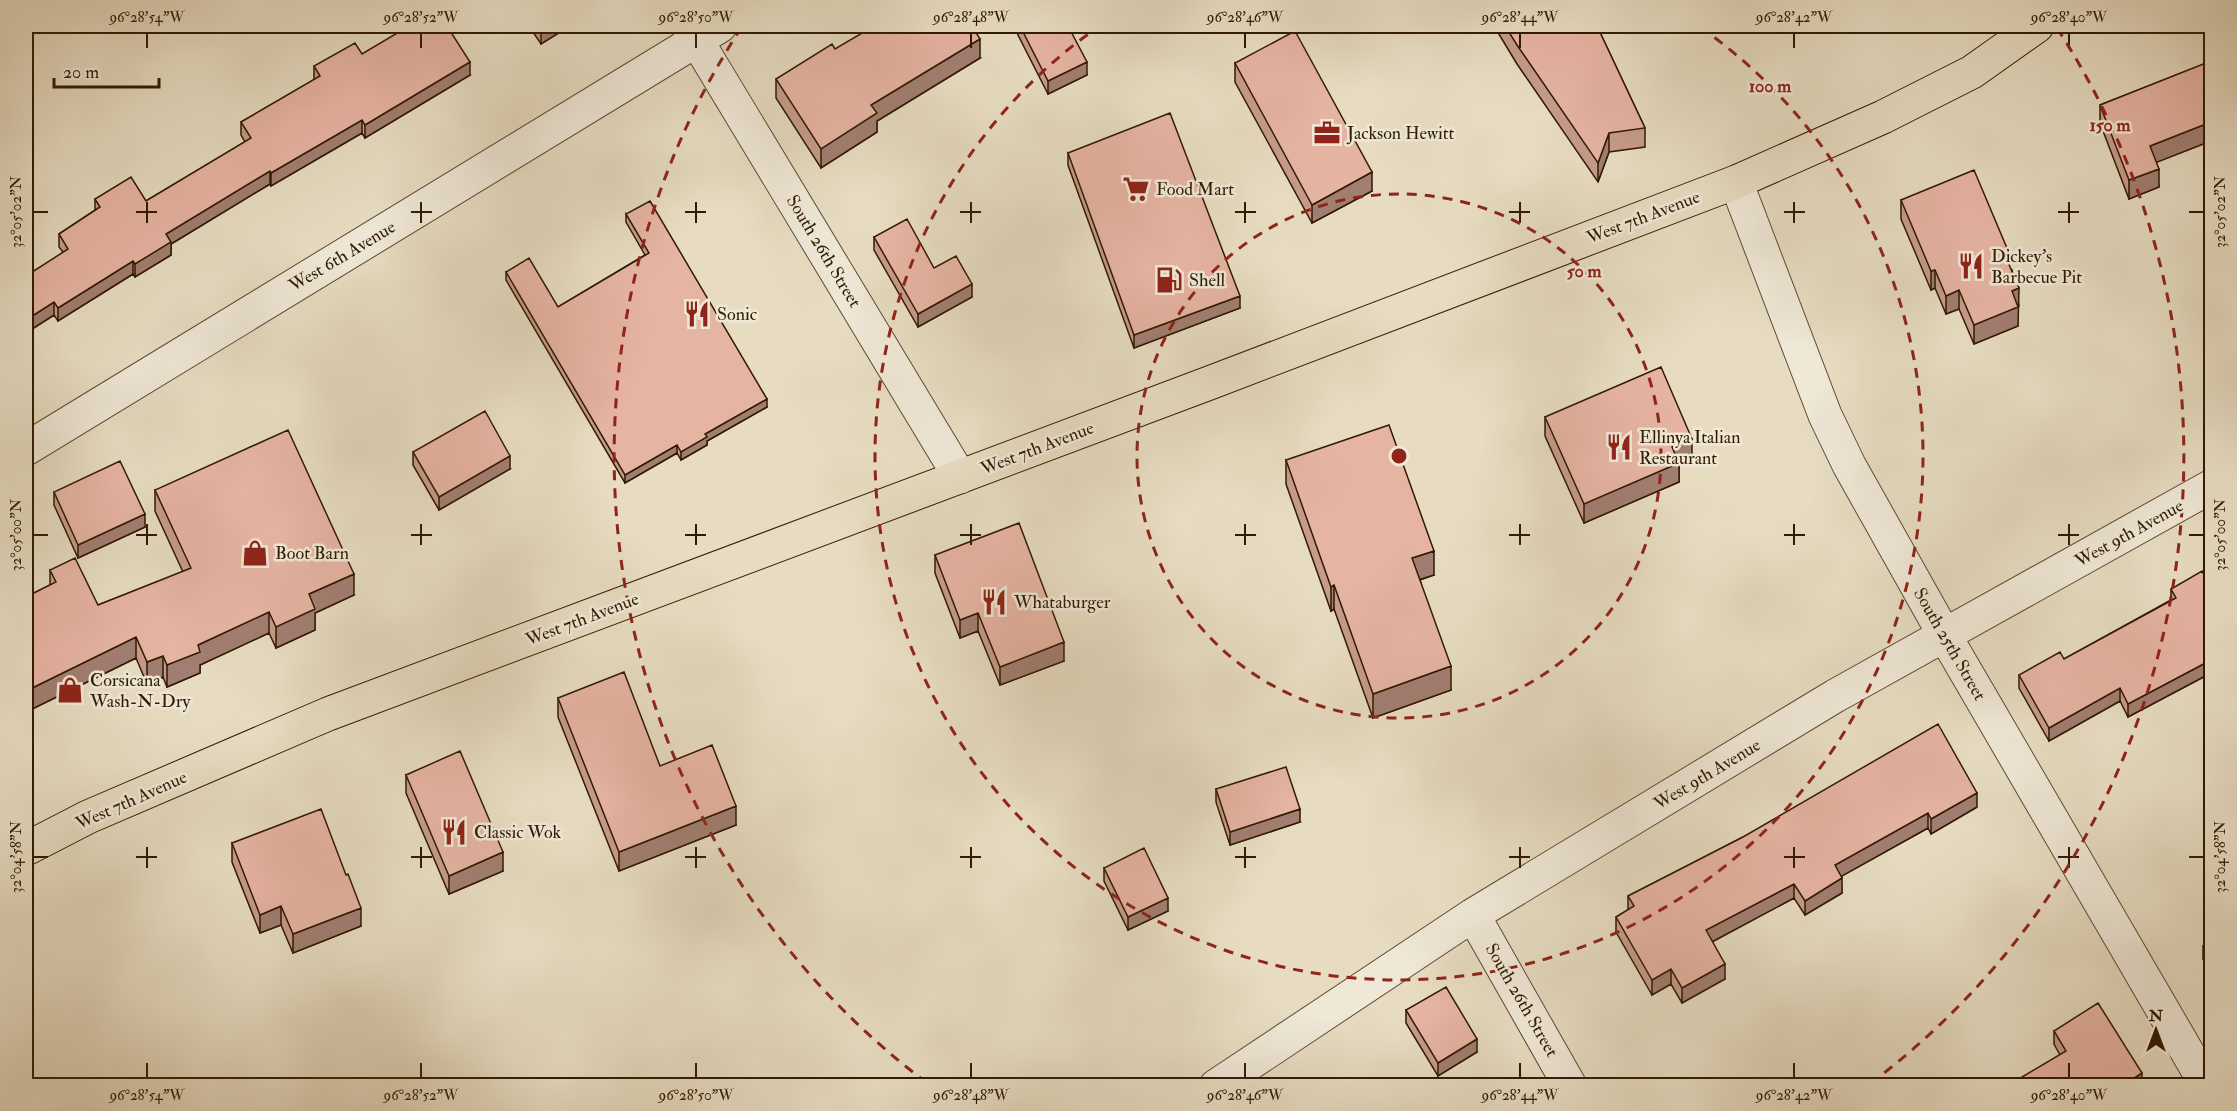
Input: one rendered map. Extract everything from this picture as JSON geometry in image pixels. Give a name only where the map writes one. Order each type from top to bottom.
[{"type":"main road","name":"West 7th Avenue","points":[[27,846],[88,817],[328,714],[1736,182],[1883,117],[1972,72],[2037,26]]},
{"type":"street","name":"West 6th Avenue","points":[[26,449],[702,30]]},
{"type":"street","name":"South 26th Street","points":[[702,30],[960,477]]},
{"type":"street","name":"South 25th Street","points":[[1736,182],[1825,416],[1888,537],[2207,1086]]},
{"type":"street","name":"West 9th Avenue","points":[[1216,1086],[1473,915],[1834,696],[2211,486]]},
{"type":"street","name":"South 26th Street","points":[[1473,915],[1570,1086]]},
{"type":"building","points":[[409,26],[447,26],[470,62],[365,125],[362,120],[271,173],[270,171],[166,234],[171,242],[135,264],[133,261],[58,308],[54,302],[26,320],[26,276],[68,249],[59,234],[100,207],[95,199],[131,177],[146,201],[251,138],[241,122],[320,76],[314,66],[355,43],[362,54]]},
{"type":"building","points":[[537,26],[549,26],[541,31]]},
{"type":"building","points":[[874,26],[972,26],[980,39],[871,105],[877,113],[821,149],[776,79],[832,44],[835,49]]},
{"type":"building","points":[[1020,26],[1068,26],[1087,62],[1048,81]]},
{"type":"building","points":[[1505,26],[1597,26],[1645,128],[1609,133],[1598,163]]},
{"type":"building","points":[[1295,31],[1372,172],[1312,205],[1235,63]]},
{"type":"building","points":[[2211,61],[2211,122],[2150,146],[2159,169],[2129,180],[2100,105]]},
{"type":"building","points":[[1170,113],[1240,296],[1134,335],[1068,153]]},
{"type":"building","name":"Dickey's Barbecue Pit","points":[[1974,170],[2012,260],[2008,262],[2019,288],[2012,291],[2018,307],[1974,325],[1959,290],[1946,296],[1935,270],[1931,271],[1901,200]]},
{"type":"building","points":[[650,201],[767,399],[705,434],[707,437],[681,452],[677,445],[625,475],[506,272],[529,258],[558,307],[649,253],[626,214]]},
{"type":"building","points":[[907,219],[934,268],[956,256],[972,284],[918,314],[874,237]]},
{"type":"building","name":"Ellinya Italian Restaurant","points":[[1661,367],[1692,439],[1672,447],[1679,463],[1584,504],[1545,417]]},
{"type":"building","points":[[485,411],[510,456],[439,497],[413,452]]},
{"type":"building","points":[[1389,425],[1434,551],[1412,558],[1451,666],[1373,694],[1334,585],[1331,587],[1286,460]]},
{"type":"building","points":[[288,430],[354,574],[309,594],[315,609],[276,627],[269,612],[198,645],[200,652],[167,665],[163,656],[147,662],[136,637],[26,691],[26,597],[56,582],[50,570],[75,558],[98,605],[191,568],[155,490]]},
{"type":"building","points":[[120,461],[145,514],[78,545],[54,492]]},
{"type":"building","name":"Whataburger","points":[[1019,523],[1064,642],[1000,667],[978,613],[960,620],[935,555]]},
{"type":"building","points":[[2202,571],[2206,579],[2211,576],[2211,660],[2128,704],[2120,688],[2049,728],[2019,675],[2060,652],[2064,659],[2176,598],[2171,589]]},
{"type":"building","points":[[624,672],[660,766],[712,745],[736,806],[619,852],[558,698]]},
{"type":"building","points":[[1938,724],[1977,793],[1931,819],[1928,813],[1835,865],[1842,878],[1805,901],[1794,884],[1706,930],[1725,964],[1682,988],[1671,969],[1652,980],[1616,917],[1634,906],[1628,896],[1743,837]]},
{"type":"building","name":"Classic Wok","points":[[460,751],[503,852],[449,876],[406,775]]},
{"type":"building","points":[[1286,767],[1300,809],[1230,832],[1216,789]]},
{"type":"building","points":[[321,809],[361,908],[293,934],[281,906],[260,915],[232,843]]},
{"type":"building","points":[[1144,848],[1168,898],[1128,917],[1104,868]]},
{"type":"building","points":[[2211,942],[2211,962],[2203,946]]},
{"type":"building","points":[[1446,987],[1477,1039],[1438,1063],[1406,1010]]},
{"type":"building","points":[[2098,1003],[2142,1073],[2122,1086],[2007,1086],[2066,1051],[2054,1031]]},
{"type":"place","name":"Jackson Hewitt","points":[[1327,133]]},
{"type":"place","name":"Food Mart","points":[[1136,189]]},
{"type":"place","name":"Dickey's Barbecue Pit","points":[[1971,266]]},
{"type":"place","name":"Shell","points":[[1169,280]]},
{"type":"place","name":"Sonic","points":[[697,314]]},
{"type":"place","name":"Ellinya Italian Restaurant","points":[[1619,447]]},
{"type":"place","name":"Boot Barn","points":[[255,553]]},
{"type":"place","name":"Whataburger","points":[[994,602]]},
{"type":"place","name":"Corsicana Wash-N-Dry","points":[[70,690]]},
{"type":"place","name":"Classic Wok","points":[[454,832]]}]
